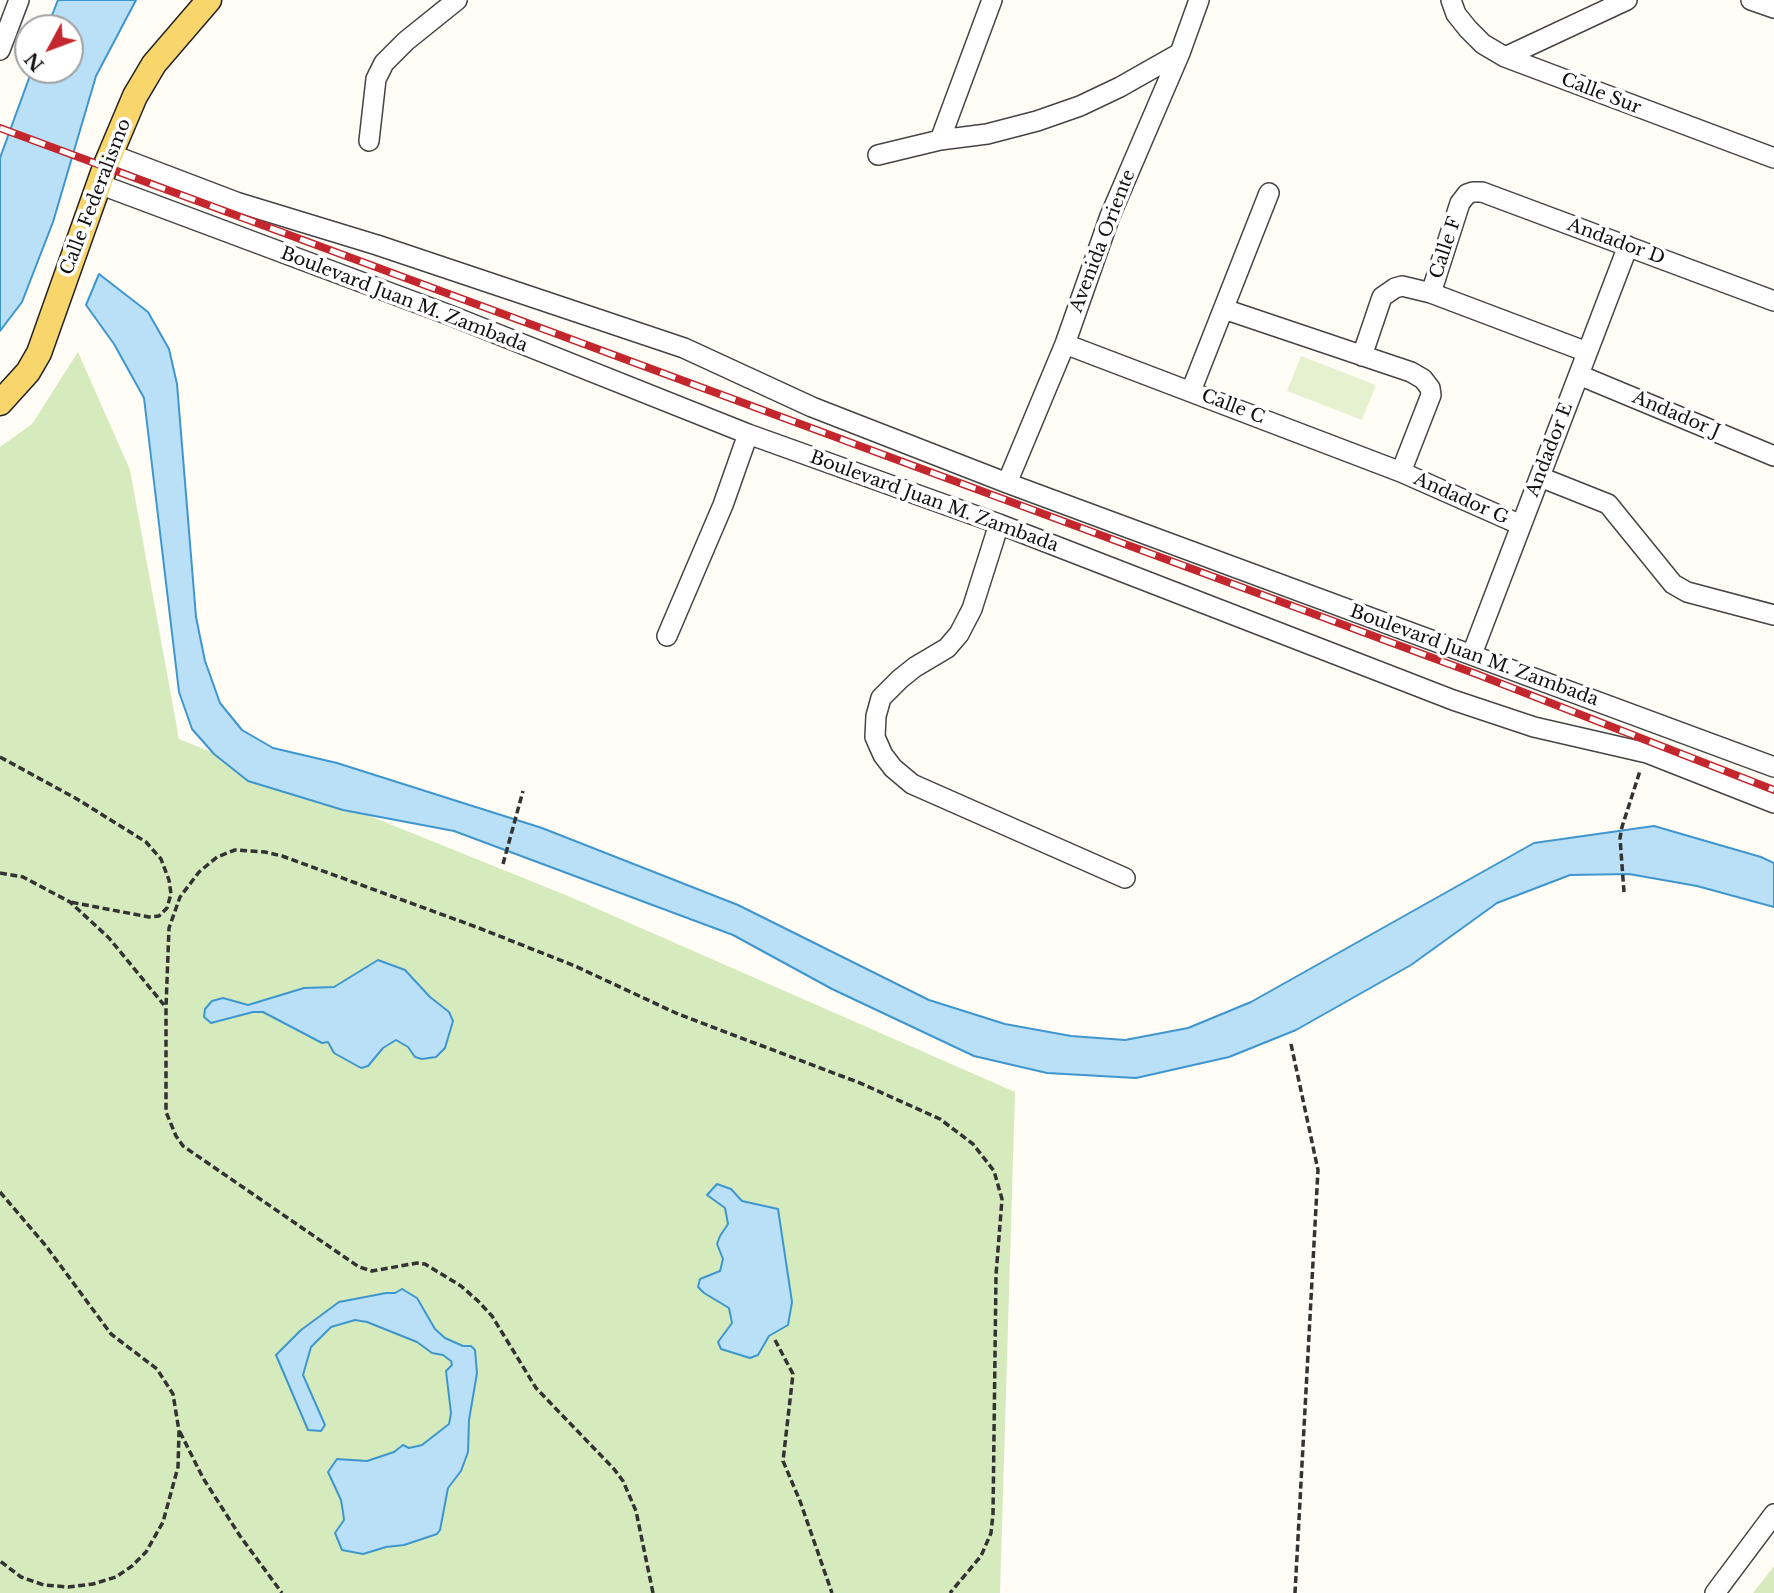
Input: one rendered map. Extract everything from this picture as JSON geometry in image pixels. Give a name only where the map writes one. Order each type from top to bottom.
[{"type":"main road","name":"Calle Federalismo","points":[[0,403],[21,381],[39,353],[110,154],[135,96],[154,64],[209,0]]},
{"type":"street","points":[[0,50],[19,0]]},
{"type":"street","points":[[369,141],[376,79],[384,64],[406,40],[457,0]]},
{"type":"street","points":[[940,140],[992,0]]},
{"type":"street","name":"Avenida Oriente","points":[[1007,483],[1065,344],[1110,216],[1180,53],[1199,0]]},
{"type":"street","name":"Calle Sur","points":[[1451,0],[1456,14],[1475,37],[1505,57],[1774,158]]},
{"type":"street","points":[[1505,57],[1627,0]]},
{"type":"street","points":[[1751,0],[1774,8]]},
{"type":"street","points":[[878,155],[940,140],[988,134],[1037,121],[1080,106],[1120,87],[1180,53]]},
{"type":"street","name":"Boulevard Juan M. Zambada","points":[[110,154],[236,202],[377,245],[684,348],[812,407],[1007,483],[1774,767]]},
{"type":"street","name":"Boulevard Juan M. Zambada","points":[[99,184],[452,316],[748,434],[999,524],[1452,700],[1534,727],[1647,753],[1774,803]]},
{"type":"street","name":"Andador D","points":[[1460,203],[1467,194],[1482,192],[1774,300]]},
{"type":"street","points":[[1191,391],[1269,193]]},
{"type":"street","name":"Calle F","points":[[1431,293],[1460,203]]},
{"type":"street","name":"Andador E","points":[[1472,654],[1628,246]]},
{"type":"street","points":[[1362,356],[1382,297],[1402,286],[1431,293],[1587,352]]},
{"type":"street","points":[[1224,309],[1411,372],[1423,379],[1430,388],[1430,399],[1401,472]]},
{"type":"street","name":"Calle C","points":[[1065,344],[1401,472]]},
{"type":"street","name":"Andador J","points":[[1579,375],[1774,456]]},
{"type":"street","points":[[667,636],[723,505],[748,434]]},
{"type":"street","name":"Andador G","points":[[1401,472],[1521,525]]},
{"type":"street","points":[[1540,477],[1608,505],[1673,584],[1687,592],[1774,615]]},
{"type":"street","points":[[999,524],[972,609],[959,634],[947,648],[900,679],[881,698],[876,716],[875,737],[883,755],[893,768],[912,784],[1125,878]]},
{"type":"street","points":[[1715,1593],[1774,1514]]},
{"type":"path","points":[[1624,892],[1620,838],[1647,753]]},
{"type":"path","points":[[0,757],[77,799],[146,842],[162,859],[171,894],[167,908],[159,916],[149,917],[70,902]]},
{"type":"path","points":[[503,864],[523,791]]},
{"type":"path","points":[[653,1593],[636,1511],[623,1481],[536,1388],[492,1316],[478,1301],[461,1286],[425,1264],[372,1270],[359,1267],[183,1146],[176,1136],[166,1112],[169,928],[180,897],[199,872],[226,852],[246,850],[282,856],[491,933],[575,966],[678,1014],[860,1083],[940,1119],[973,1144],[994,1171],[1002,1199],[996,1275],[993,1514],[990,1533],[981,1556],[950,1593]]},
{"type":"path","points":[[0,873],[23,877],[70,902],[109,938],[166,1007]]},
{"type":"path","points":[[167,908],[174,912]]},
{"type":"path","points":[[1291,1044],[1318,1170],[1295,1593]]},
{"type":"path","points":[[0,1192],[46,1245],[111,1335],[157,1369],[173,1394],[179,1431],[178,1467],[163,1522],[146,1552],[132,1566],[116,1577],[93,1584],[68,1587],[44,1585],[22,1577],[0,1561]]},
{"type":"path","points":[[775,1340],[793,1374],[783,1461],[800,1501],[831,1593]]},
{"type":"path","points":[[179,1431],[203,1478],[240,1536],[282,1593]]},
{"type":"green space","points":[[78,352],[130,470],[179,739],[568,896],[1015,1092],[1000,1593],[0,1593],[0,447],[32,424]]},
{"type":"green space","points":[[1301,356],[1376,385],[1362,420],[1287,391]]},
{"type":"green space","points":[[1774,1566],[1774,1593],[1753,1593]]},
{"type":"water","points":[[58,0],[136,0],[96,76],[53,222],[22,302],[0,331],[0,158],[27,84],[84,84],[84,14],[52,14]]},
{"type":"water","points":[[99,274],[148,312],[169,349],[177,384],[196,617],[205,661],[220,703],[242,730],[273,748],[337,763],[542,828],[738,905],[929,1000],[1005,1024],[1071,1036],[1125,1040],[1188,1028],[1251,1002],[1534,843],[1654,826],[1774,863],[1774,907],[1697,886],[1629,874],[1570,875],[1497,903],[1411,965],[1296,1030],[1229,1057],[1136,1078],[1047,1073],[974,1056],[832,989],[733,935],[454,831],[343,810],[248,781],[214,754],[192,729],[179,692],[144,398],[114,344],[86,305]]},
{"type":"water","points":[[378,960],[405,970],[430,997],[449,1012],[453,1021],[445,1048],[436,1057],[415,1057],[408,1047],[396,1040],[383,1048],[368,1066],[361,1068],[334,1053],[328,1042],[322,1043],[263,1012],[211,1023],[204,1017],[205,1009],[212,1001],[223,998],[248,1005],[304,988],[334,987]]},
{"type":"water","points":[[717,1184],[731,1189],[742,1201],[778,1209],[792,1302],[788,1325],[769,1336],[758,1355],[750,1358],[721,1349],[718,1342],[732,1323],[729,1308],[698,1287],[700,1279],[720,1271],[723,1259],[717,1244],[728,1224],[725,1208],[707,1195]]},
{"type":"water","points":[[402,1289],[417,1298],[435,1329],[445,1338],[463,1346],[471,1346],[475,1350],[477,1373],[469,1420],[468,1452],[461,1471],[448,1488],[437,1534],[363,1554],[342,1550],[335,1533],[344,1520],[341,1500],[328,1472],[337,1459],[367,1461],[394,1452],[403,1445],[409,1448],[422,1445],[449,1424],[451,1413],[446,1371],[452,1365],[451,1361],[443,1355],[432,1353],[417,1342],[367,1322],[355,1320],[331,1327],[311,1347],[303,1375],[325,1425],[321,1431],[308,1430],[276,1355],[301,1330],[339,1302],[395,1293]]},
{"type":"railway","points":[[0,128],[1479,675],[1774,790]]}]
